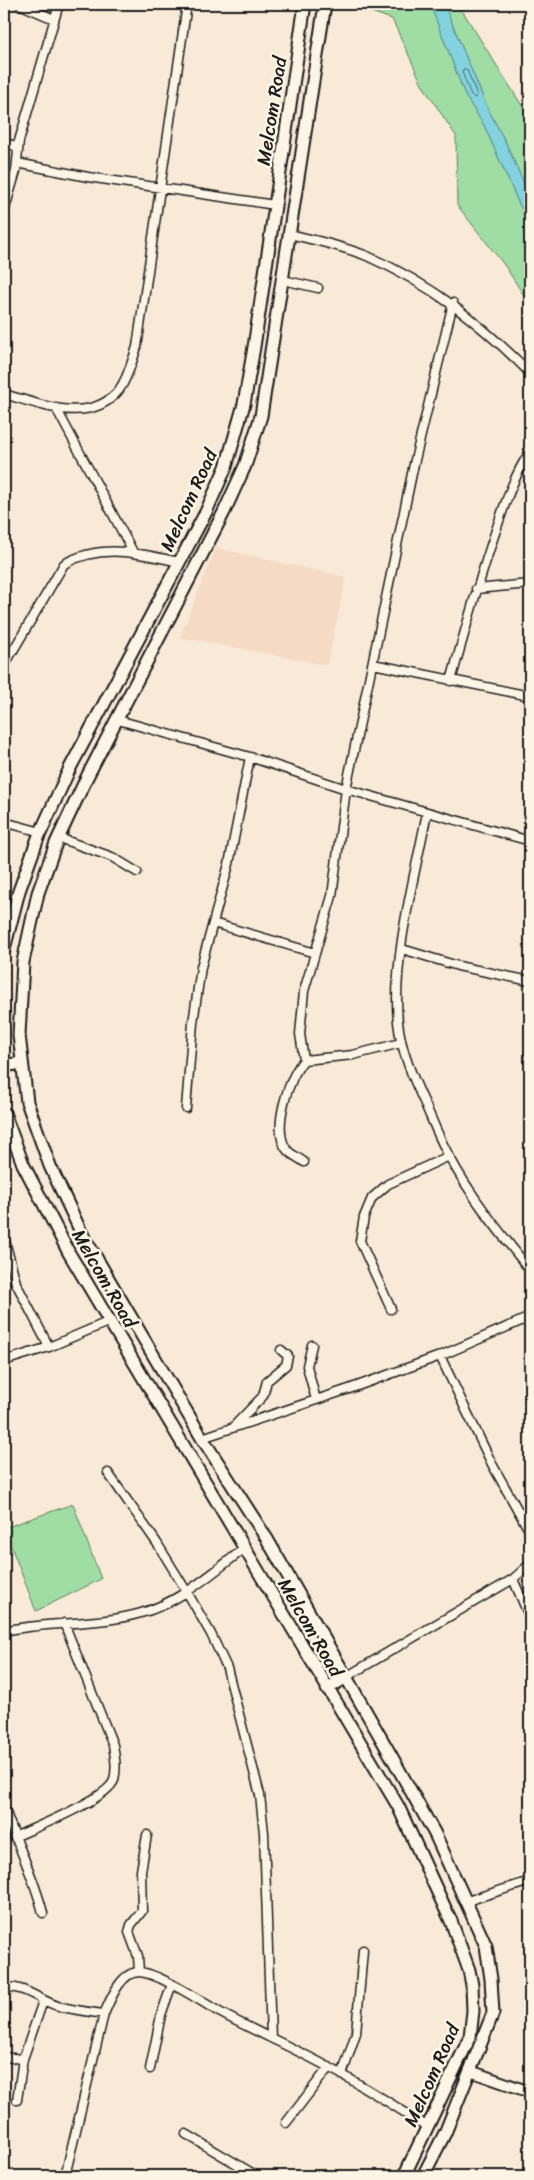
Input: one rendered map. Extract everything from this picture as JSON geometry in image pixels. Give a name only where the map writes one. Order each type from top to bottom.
[{"type":"main road","name":"Melcom Road","points":[[4,949],[20,890],[41,832],[70,768],[102,711],[206,512],[226,467],[244,404],[305,4]]},
{"type":"main road","points":[[325,4],[261,416],[245,466],[118,720],[87,777],[59,838],[38,893],[23,962],[19,1035],[27,1102],[50,1166],[80,1232],[202,1438],[267,1538],[435,1834],[486,1946],[492,1979],[493,2013],[444,2133],[423,2176]]},
{"type":"main road","points":[[272,230],[290,234]]},
{"type":"main road","points":[[102,711],[118,720]]},
{"type":"main road","points":[[4,1066],[22,1063]]},
{"type":"main road","name":"Melcom Road","points":[[4,1113],[38,1196],[327,1689],[398,1806],[428,1869],[463,1952],[472,1986],[473,2024],[470,2037],[404,2176]]},
{"type":"main road","points":[[327,1689],[346,1677]]},
{"type":"main road","points":[[458,2065],[470,2070]]},
{"type":"street","points":[[19,4],[54,19]]},
{"type":"street","points":[[4,212],[17,163],[17,147],[59,4]]},
{"type":"street","points":[[4,394],[56,408],[94,408],[112,396],[126,377],[137,347],[187,4]]},
{"type":"street","points":[[4,142],[17,147]]},
{"type":"street","points":[[17,163],[161,188],[275,205]]},
{"type":"street","points":[[290,234],[365,256],[410,277],[453,303],[492,336],[530,373]]},
{"type":"street","points":[[283,280],[318,288]]},
{"type":"street","points":[[304,1060],[300,1018],[304,991],[332,896],[346,789],[414,464],[453,303]]},
{"type":"street","points":[[56,408],[133,552]]},
{"type":"street","points":[[451,681],[476,589],[515,478],[530,452]]},
{"type":"street","points":[[4,666],[64,564],[77,557],[96,552],[133,552],[179,562]]},
{"type":"street","points":[[476,589],[530,584]]},
{"type":"street","points":[[373,664],[530,696]]},
{"type":"street","points":[[118,720],[250,758],[346,789],[530,841]]},
{"type":"street","points":[[186,1108],[196,995],[205,948],[229,864],[250,758]]},
{"type":"street","points":[[427,812],[402,949],[398,986],[398,1022],[401,1043],[411,1074],[449,1156],[478,1202],[530,1270]]},
{"type":"street","points":[[4,822],[41,832]]},
{"type":"street","points":[[59,838],[112,857],[137,872]]},
{"type":"street","points":[[213,923],[315,953]]},
{"type":"street","points":[[402,949],[458,966],[530,981]]},
{"type":"street","points":[[304,1162],[287,1150],[280,1134],[286,1090],[295,1069],[304,1060],[354,1055],[401,1043]]},
{"type":"street","points":[[391,1309],[360,1241],[364,1217],[372,1198],[388,1184],[449,1156]]},
{"type":"street","points":[[4,1237],[16,1283],[49,1347]]},
{"type":"street","points":[[202,1438],[440,1356],[530,1317]]},
{"type":"street","points":[[4,1361],[49,1347],[110,1321]]},
{"type":"street","points":[[312,1345],[307,1366],[316,1400]]},
{"type":"street","points":[[234,1427],[263,1396],[267,1381],[286,1365],[288,1356],[281,1350]]},
{"type":"street","points":[[440,1356],[492,1464],[530,1532]]},
{"type":"street","points":[[108,1473],[187,1592],[211,1634],[227,1668],[260,1795],[264,1833],[271,2038]]},
{"type":"street","points":[[4,1631],[141,1614],[169,1603],[187,1592],[245,1548]]},
{"type":"street","points":[[346,1677],[513,1579],[530,1564]]},
{"type":"street","points":[[513,1579],[530,1618]]},
{"type":"street","points":[[14,1837],[100,1797],[114,1782],[116,1765],[113,1745],[64,1623]]},
{"type":"street","points":[[4,1807],[14,1837],[33,1876],[43,1913]]},
{"type":"street","points":[[139,1972],[138,1956],[129,1932],[130,1925],[142,1911],[141,1871],[147,1835]]},
{"type":"street","points":[[467,1901],[530,1881]]},
{"type":"street","points":[[342,2075],[356,2033],[363,1950]]},
{"type":"street","points":[[65,2176],[104,2014],[112,1994],[122,1981],[130,1974],[139,1972],[172,1984],[220,2012],[329,2067],[428,2126]]},
{"type":"street","points":[[150,2069],[161,2015],[172,1984]]},
{"type":"street","points":[[4,1988],[23,1989],[43,2000],[104,2014]]},
{"type":"street","points":[[17,2100],[23,2059],[43,2000]]},
{"type":"street","points":[[4,2057],[23,2059]]},
{"type":"street","points":[[286,2123],[329,2067]]},
{"type":"street","points":[[470,2070],[530,2092]]},
{"type":"street","points":[[186,2134],[257,2176]]},
{"type":"shaded area","points":[[216,548],[346,577],[327,665],[180,637]]},
{"type":"green space","points":[[347,4],[430,4],[466,97],[484,125],[519,204],[530,221],[530,305],[505,266],[457,205],[456,136],[423,86],[392,19]]},
{"type":"green space","points":[[444,4],[458,4],[526,112],[530,115],[530,197],[505,141],[487,107]]},
{"type":"green space","points":[[73,1504],[101,1579],[36,1611],[4,1528]]},
{"type":"water","points":[[430,4],[444,4],[487,107],[505,141],[530,197],[530,221],[519,204],[484,125],[466,97]]}]
